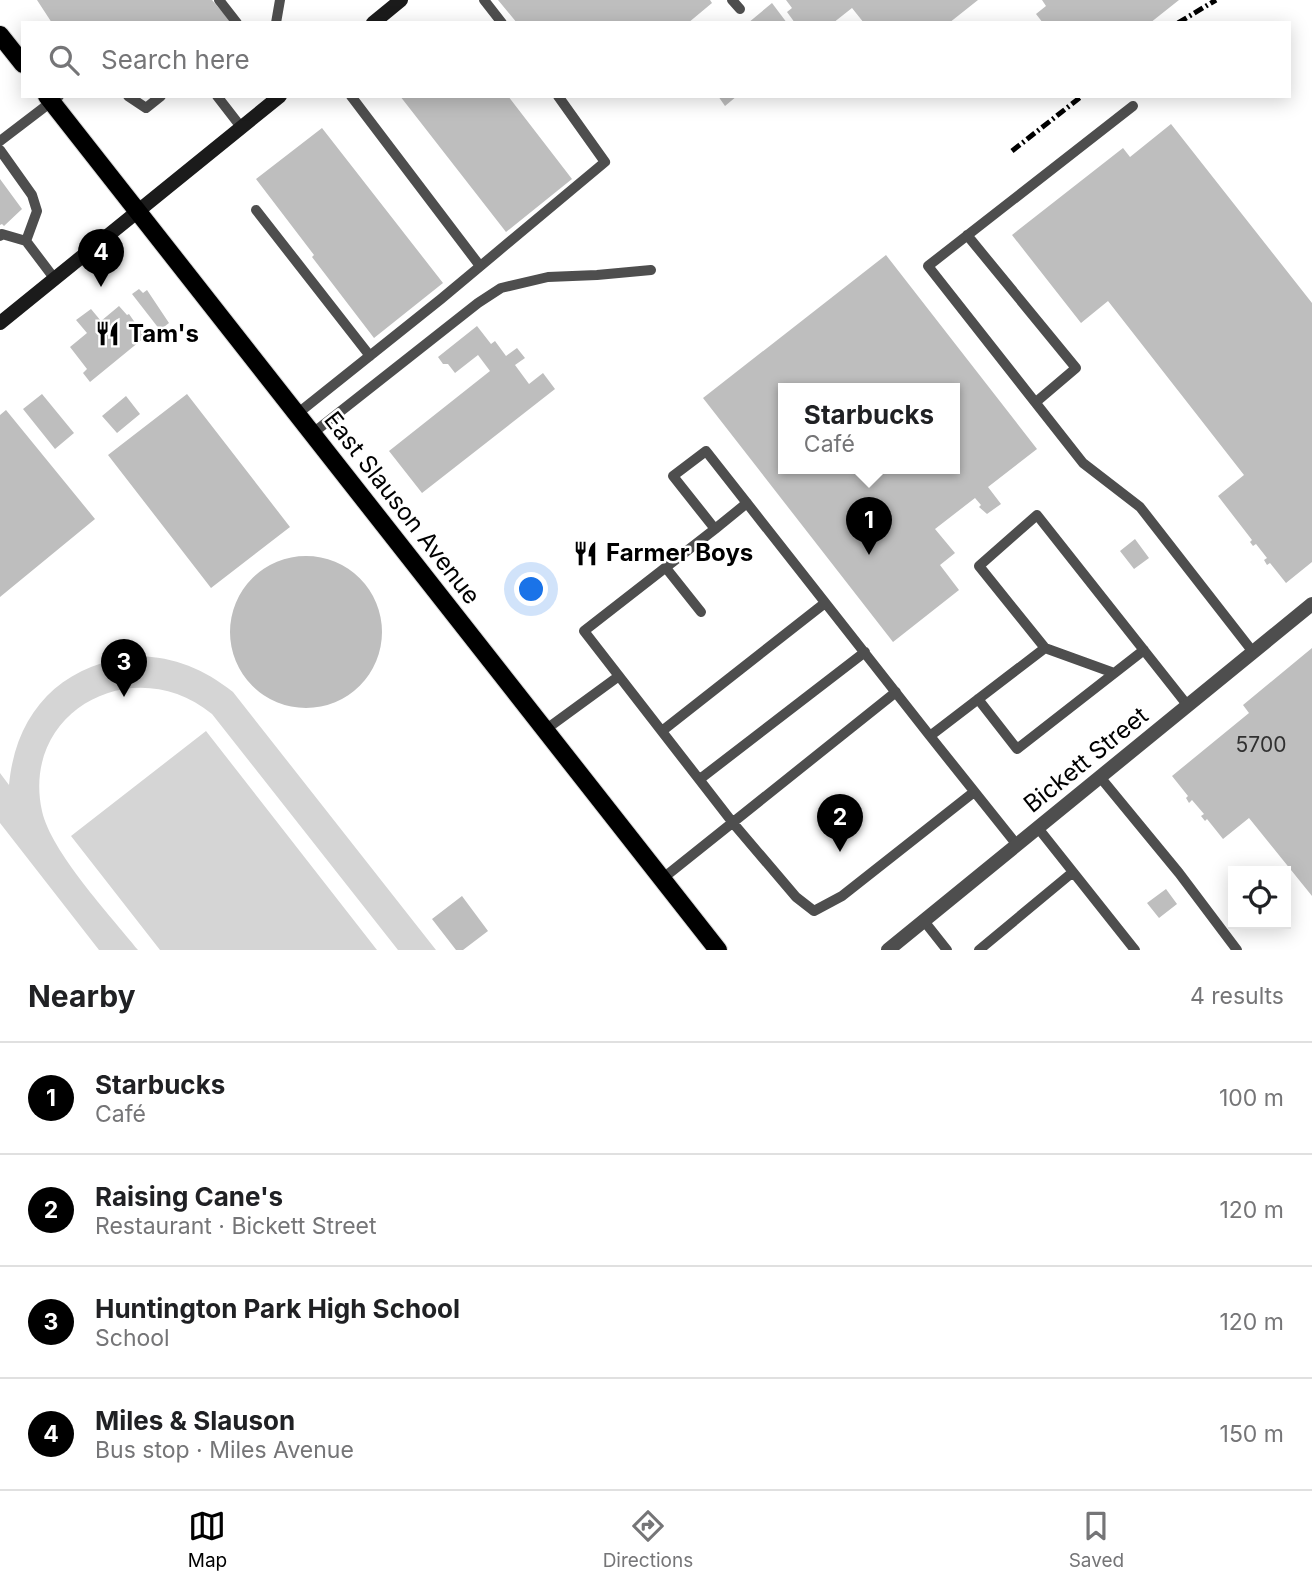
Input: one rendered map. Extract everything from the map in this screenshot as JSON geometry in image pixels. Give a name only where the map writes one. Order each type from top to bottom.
[{"type":"main road","points":[[375,21],[401,0]]},
{"type":"main road","points":[[0,35],[21,61]]},
{"type":"main road","name":"East Slauson Avenue","points":[[53,98],[136,211],[718,950]]},
{"type":"main road","points":[[0,323],[277,98]]},
{"type":"street","name":"Bickett Street","points":[[888,950],[1312,604]]},
{"type":"lane","points":[[219,0],[235,21]]},
{"type":"lane","points":[[276,21],[280,0]]},
{"type":"lane","points":[[484,0],[500,21]]},
{"type":"lane","points":[[732,0],[740,9]]},
{"type":"lane","points":[[0,141],[53,98]]},
{"type":"lane","points":[[131,98],[146,108],[158,98]]},
{"type":"lane","points":[[219,98],[241,127]]},
{"type":"lane","points":[[353,98],[480,266]]},
{"type":"lane","points":[[297,414],[605,162],[559,98]]},
{"type":"lane","points":[[1133,106],[928,266],[1083,463],[1140,507],[1253,652]]},
{"type":"lane","points":[[0,150],[33,195],[37,211],[26,241]]},
{"type":"lane","points":[[256,210],[370,356]]},
{"type":"lane","points":[[0,236],[2,234],[26,241],[54,278]]},
{"type":"lane","points":[[967,235],[1076,368],[1035,402]]},
{"type":"lane","points":[[313,433],[478,303],[501,288],[548,277],[651,270]]},
{"type":"lane","points":[[715,529],[673,476],[706,451],[1017,845]]},
{"type":"lane","points":[[747,503],[584,631],[733,822],[796,897],[814,911],[842,896],[974,792]]},
{"type":"lane","points":[[1114,673],[1045,648],[979,566],[1037,515],[1188,706]]},
{"type":"lane","points":[[666,568],[701,612]]},
{"type":"lane","points":[[662,731],[825,603]]},
{"type":"lane","points":[[930,736],[1045,648]]},
{"type":"lane","points":[[978,699],[1017,748],[1144,650]]},
{"type":"lane","points":[[700,779],[865,652]]},
{"type":"lane","points":[[545,730],[619,676]]},
{"type":"lane","points":[[662,879],[896,692]]},
{"type":"lane","points":[[1100,777],[1179,873],[1237,950]]},
{"type":"lane","points":[[1038,828],[1135,950]]},
{"type":"lane","points":[[979,950],[1073,872]]},
{"type":"lane","points":[[924,921],[947,950]]},
{"type":"shaded area","points":[[138,656],[164,659],[188,666],[233,692],[436,950],[398,950],[212,714],[181,696],[149,688],[118,690],[90,701],[66,719],[48,745],[40,775],[42,811],[57,845],[83,883],[138,950],[99,950],[0,823],[0,773],[9,785],[13,758],[22,734],[33,713],[48,695],[66,680],[87,669],[111,660]]},
{"type":"shaded area","points":[[206,731],[377,950],[160,950],[71,836]]},
{"type":"building","points":[[37,0],[212,0],[230,21],[51,21]]},
{"type":"building","points":[[498,0],[710,0],[712,3],[690,21],[515,21]]},
{"type":"building","points":[[786,0],[978,0],[952,21],[862,21],[852,8],[836,21],[794,21],[787,12],[792,8]]},
{"type":"building","points":[[1042,0],[1179,0],[1153,21],[1041,21],[1036,14],[1046,6]]},
{"type":"building","points":[[772,3],[786,21],[750,21]]},
{"type":"building","points":[[402,98],[510,98],[572,179],[506,232]]},
{"type":"building","points":[[719,98],[735,98],[725,106]]},
{"type":"building","points":[[1171,124],[1312,303],[1312,562],[1286,583],[1270,563],[1267,565],[1264,560],[1267,558],[1256,544],[1253,546],[1250,542],[1252,540],[1218,496],[1244,475],[1108,301],[1081,323],[1012,235],[1123,148],[1130,157]]},
{"type":"building","points":[[322,128],[443,283],[374,338],[256,179]]},
{"type":"building","points":[[0,179],[22,209],[4,226],[0,225]]},
{"type":"building","points":[[886,255],[1037,449],[988,487],[1001,504],[987,514],[979,507],[981,505],[975,498],[935,529],[955,553],[940,565],[959,590],[893,642],[703,398]]},
{"type":"building","points":[[139,289],[143,293],[147,290],[169,323],[160,330],[132,294]]},
{"type":"building","points":[[119,306],[129,314],[145,337],[90,382],[83,373],[87,369],[70,347],[87,333],[76,320],[91,309],[101,321]]},
{"type":"building","points":[[477,326],[491,344],[495,341],[506,356],[517,348],[525,358],[515,365],[529,384],[543,373],[555,389],[422,493],[389,451],[490,371],[478,355],[455,373],[438,357]]},
{"type":"building","points":[[42,394],[74,433],[55,449],[23,409]]},
{"type":"building","points":[[187,394],[290,527],[211,588],[108,455]]},
{"type":"building","points":[[126,396],[140,414],[117,433],[102,416]]},
{"type":"building","points":[[6,410],[95,519],[0,597],[0,415]]},
{"type":"building","points":[[1135,539],[1149,558],[1134,569],[1120,551]]},
{"type":"building","points":[[306,556],[335,562],[359,579],[376,603],[382,632],[376,661],[359,685],[335,702],[306,708],[277,702],[253,685],[236,661],[230,632],[236,603],[253,579],[277,562]]},
{"type":"building","points":[[1312,648],[1312,896],[1291,870],[1291,866],[1288,866],[1249,818],[1223,839],[1207,819],[1205,821],[1201,816],[1204,814],[1192,800],[1189,803],[1186,798],[1188,796],[1172,776],[1249,713],[1243,705]]},
{"type":"building","points":[[1166,889],[1177,904],[1159,918],[1147,903]]},
{"type":"building","points":[[462,896],[488,931],[463,950],[456,950],[432,919]]},
{"type":"railway","points":[[1181,21],[1216,0]]},
{"type":"railway","points":[[1012,151],[1079,98]]},
{"type":"place","name":"Miles & Slauson","points":[[101,287]]},
{"type":"place","name":"Tam's","points":[[108,334]]},
{"type":"place","name":"Farmer Boys","points":[[586,553]]},
{"type":"place","name":"Starbucks","points":[[869,555]]},
{"type":"place","name":"Huntington Park High School","points":[[124,697]]},
{"type":"place","name":"Raising Cane's","points":[[840,852]]}]
